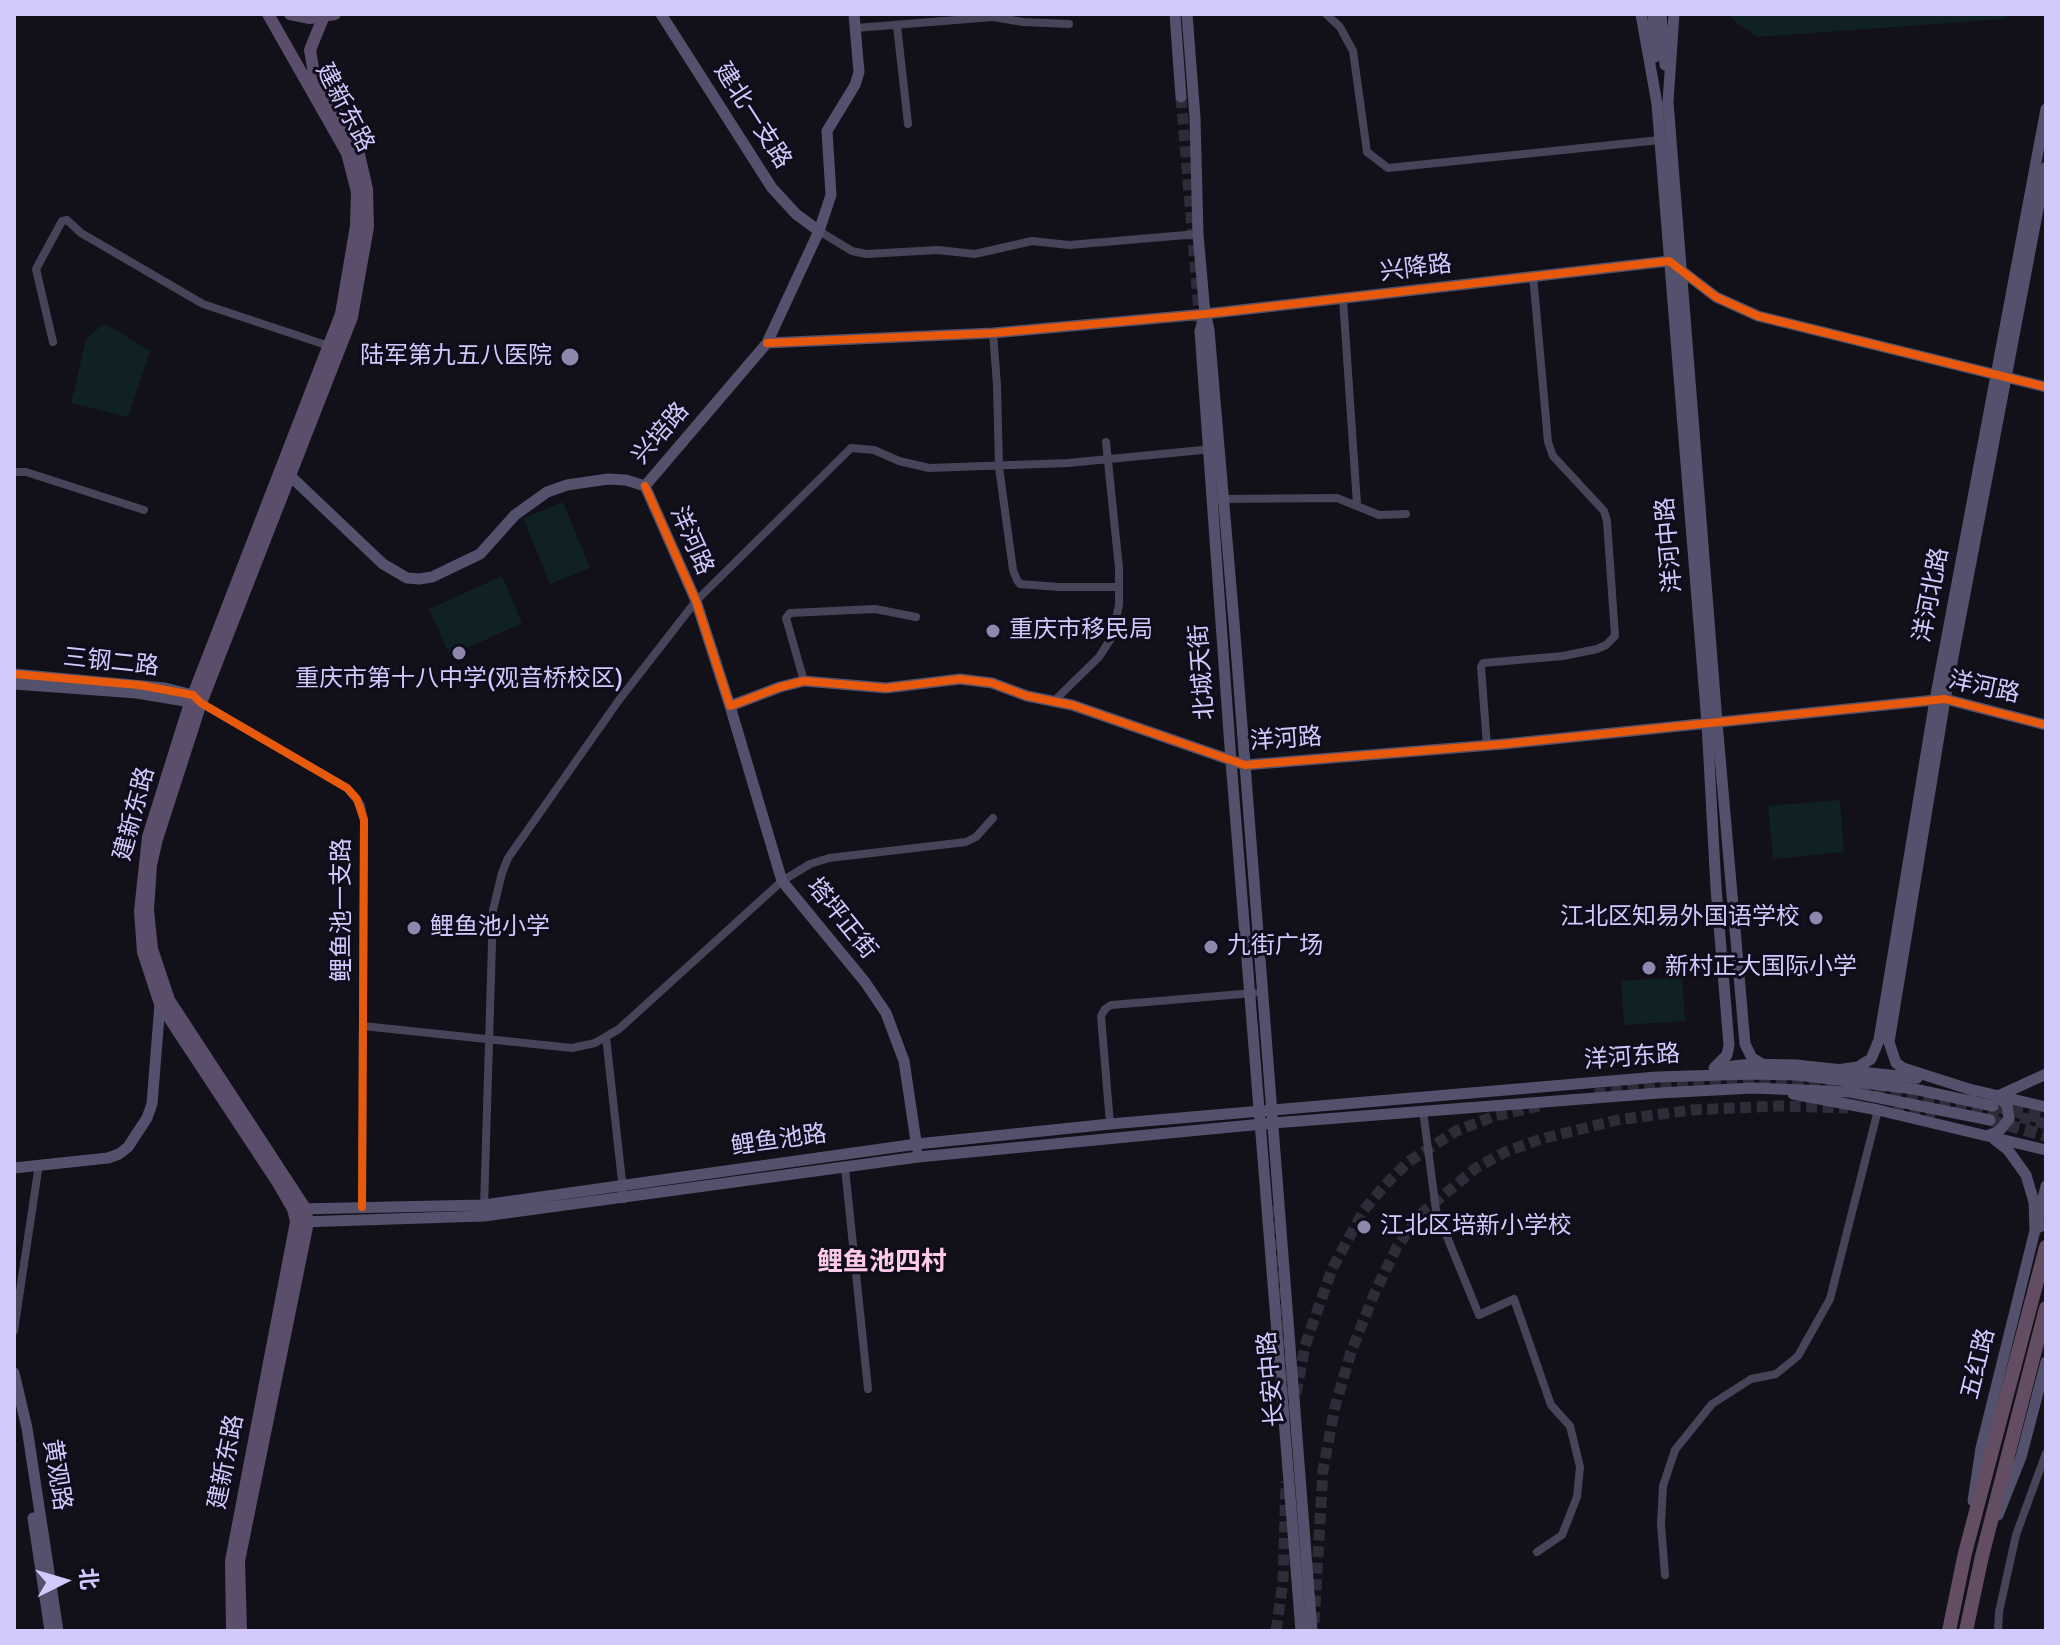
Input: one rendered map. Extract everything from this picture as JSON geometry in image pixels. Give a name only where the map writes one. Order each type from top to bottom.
[{"type":"highway","name":"五红路","points":[[1949,1631],[1965,1553],[2046,1247]]},
{"type":"highway","points":[[1966,1631],[1982,1556],[2046,1308]]},
{"type":"main road","name":"建新东路","points":[[268,14],[347,153],[357,192],[356,226],[341,314],[286,472]]},
{"type":"main road","points":[[290,14],[297,17],[329,16]]},
{"type":"main road","name":"建北一支路","points":[[661,14],[772,188],[796,214],[819,231]]},
{"type":"main road","name":"兴培路","points":[[286,472],[383,564],[407,578],[419,579],[432,577],[480,554],[515,515],[547,492],[588,480],[626,480],[645,486],[767,343],[819,231],[832,184],[827,131],[855,85],[859,72],[854,14]]},
{"type":"main road","points":[[1175,14],[1181,97]]},
{"type":"main road","name":"北城天街","points":[[1187,14],[1205,314],[1200,331],[1245,765],[1262,992],[1266,1117]]},
{"type":"main road","name":"洋河中路","points":[[1641,14],[1663,103],[1681,272],[1712,722],[1716,888],[1729,1045],[1727,1055],[1714,1068]]},
{"type":"main road","points":[[1653,14],[1663,103]]},
{"type":"main road","points":[[1661,14],[1663,103]]},
{"type":"main road","name":"洋河中路","points":[[1674,14],[1660,140],[1669,261],[1745,1044],[1752,1058],[1762,1064]]},
{"type":"main road","name":"建新东路","points":[[232,1631],[231,1561],[301,1215],[160,1004],[143,952],[140,888],[148,837],[195,700],[352,317],[368,227],[367,189],[358,150],[320,87],[311,61],[312,41],[329,16]]},
{"type":"main road","name":"洋河北路","points":[[1843,1069],[1871,1059],[1879,1040],[2046,109]]},
{"type":"main road","name":"洋河北路","points":[[2000,377],[2046,167]]},
{"type":"main road","points":[[1669,261],[1716,297],[1758,316],[2046,387]]},
{"type":"main road","name":"兴降路","points":[[767,343],[993,333],[1205,314],[1669,261]]},
{"type":"main road","name":"洋河路","points":[[645,486],[696,601],[730,706],[804,681],[886,688],[960,679],[992,683],[1027,696],[1134,725],[1245,765],[1487,746],[1940,699],[2046,725]]},
{"type":"main road","name":"北城天街","points":[[1218,498],[1231,761],[1249,993],[1266,1117]]},
{"type":"main road","name":"三钢二路","points":[[14,674],[152,686],[195,700]]},
{"type":"main road","name":"三钢二路","points":[[14,684],[195,700]]},
{"type":"main road","name":"洋河北路","points":[[1940,699],[1889,1042],[1896,1063],[1903,1068],[1975,1091]]},
{"type":"main road","name":"建新东路","points":[[195,700],[151,865],[148,910],[152,949],[169,1000],[301,1215],[239,1561],[241,1631]]},
{"type":"main road","name":"塔坪正街","points":[[730,706],[782,881],[865,982],[886,1013],[904,1061],[918,1157]]},
{"type":"main road","points":[[14,1168],[108,1158],[128,1147],[140,1131],[152,1104],[160,1004]]},
{"type":"main road","points":[[1657,1077],[1762,1064],[1917,1078],[1975,1091],[2007,1105],[2009,1119],[1999,1131],[1989,1135]]},
{"type":"main road","name":"洋河东路","points":[[1266,1117],[1657,1077],[1753,1074],[1797,1075],[1996,1101]]},
{"type":"main road","points":[[1996,1101],[2046,1074]]},
{"type":"main road","points":[[1753,1088],[1878,1110],[2046,1150]]},
{"type":"main road","name":"洋河东路","points":[[1266,1117],[1423,1111],[1753,1088],[1850,1092],[1990,1120]]},
{"type":"main road","points":[[1996,1101],[2046,1107]]},
{"type":"main road","name":"鲤鱼池路","points":[[301,1215],[362,1207],[484,1210],[623,1186],[917,1144],[1110,1124],[1266,1117]]},
{"type":"main road","name":"鲤鱼池路","points":[[301,1215],[484,1210],[624,1199],[918,1157],[1266,1117]]},
{"type":"main road","name":"长安中路","points":[[1266,1117],[1301,1631]]},
{"type":"main road","name":"长安中路","points":[[1266,1117],[1312,1603],[1312,1631]]},
{"type":"main road","points":[[1989,1135],[2008,1150],[2026,1175],[2041,1226]]},
{"type":"main road","name":"五红路","points":[[1965,1553],[1981,1448],[2041,1226],[2046,1186]]},
{"type":"main road","points":[[1982,1556],[2021,1457],[2046,1362]]},
{"type":"main road","name":"黄观路","points":[[14,1373],[27,1428],[58,1631]]},
{"type":"main road","name":"黄观路","points":[[14,1403],[50,1631]]},
{"type":"street","points":[[1326,14],[1340,27],[1353,51],[1367,152],[1388,168],[1660,140]]},
{"type":"street","points":[[856,28],[897,26],[932,18],[993,17],[1069,24]]},
{"type":"street","points":[[897,26],[908,124]]},
{"type":"street","points":[[53,342],[36,269],[62,221],[67,220],[81,233],[203,304],[329,346]]},
{"type":"street","points":[[819,231],[852,251],[866,254],[938,250],[975,254],[1032,241],[1069,245],[1198,234]]},
{"type":"street","points":[[1487,746],[1483,663],[1563,656],[1597,649],[1615,636],[1604,511],[1553,456],[1548,442],[1533,275]]},
{"type":"street","points":[[1343,299],[1357,504]]},
{"type":"street","points":[[993,333],[999,467],[1013,570],[1020,584],[1119,587]]},
{"type":"street","points":[[1054,701],[1083,675],[1112,637],[1119,605],[1106,442]]},
{"type":"street","points":[[484,1210],[493,910],[502,873],[508,858],[619,700],[696,601],[851,448],[874,450],[899,461],[929,468],[1108,460],[1214,449]]},
{"type":"street","points":[[14,472],[26,472],[144,510]]},
{"type":"street","points":[[1218,498],[1337,498],[1379,515],[1406,514]]},
{"type":"street","points":[[804,681],[786,618],[790,613],[875,609],[916,617]]},
{"type":"street","name":"鲤鱼池一支路","points":[[195,700],[347,788],[361,805],[364,820],[362,1207]]},
{"type":"street","points":[[363,1026],[572,1048],[595,1043],[619,1029],[782,881],[810,864],[829,858],[966,842],[976,837],[993,818]]},
{"type":"street","points":[[1110,1124],[1101,1016],[1105,1009],[1111,1005],[1262,992]]},
{"type":"street","points":[[606,1037],[624,1199]]},
{"type":"street","points":[[1665,1575],[1661,1524],[1663,1486],[1675,1450],[1712,1404],[1751,1379],[1776,1374],[1798,1356],[1830,1299],[1878,1110]]},
{"type":"street","points":[[1423,1111],[1436,1210],[1479,1315],[1514,1299],[1551,1405],[1570,1426],[1580,1467],[1577,1497],[1562,1535],[1537,1552]]},
{"type":"street","points":[[14,1331],[39,1164]]},
{"type":"street","points":[[845,1168],[868,1389]]},
{"type":"street","points":[[1998,1631],[1999,1612],[2016,1535],[2046,1453]]},
{"type":"shaded area","points":[[1729,14],[2008,14],[2003,19],[1758,37]]},
{"type":"shaded area","points":[[102,325],[108,325],[150,351],[128,417],[71,403],[86,339]]},
{"type":"shaded area","points":[[563,502],[590,568],[550,584],[523,518]]},
{"type":"shaded area","points":[[502,576],[522,623],[450,656],[429,609]]},
{"type":"shaded area","points":[[1840,800],[1844,852],[1773,859],[1768,806]]},
{"type":"shaded area","points":[[1682,977],[1685,1021],[1624,1025],[1621,981]]},
{"type":"tunnel","points":[[1181,97],[1200,324]]},
{"type":"tunnel","points":[[1595,1094],[1689,1083],[1779,1082],[1851,1087],[1992,1110],[2046,1124]]},
{"type":"tunnel","points":[[1296,1394],[1305,1346],[1332,1269],[1364,1210],[1385,1185],[1408,1162],[1456,1131],[1495,1116],[1539,1106]]},
{"type":"tunnel","points":[[1314,1623],[1323,1470],[1335,1407],[1351,1352],[1375,1292],[1397,1247],[1421,1214],[1476,1168],[1505,1152],[1541,1139],[1617,1120],[1692,1110],[1781,1106],[1848,1108]]},
{"type":"tunnel","points":[[1993,1106],[2046,1119]]},
{"type":"tunnel","points":[[1893,1110],[1935,1113]]},
{"type":"tunnel","points":[[1990,1120],[2046,1136]]},
{"type":"tunnel","points":[[1272,1206],[1289,1420]]},
{"type":"tunnel","points":[[1276,1631],[1283,1582],[1286,1482]]},
{"type":"cycle path","points":[[767,343],[993,333],[1205,314],[1669,261],[1716,297],[1758,316],[2046,387]]},
{"type":"cycle path","points":[[645,486],[696,601],[730,706],[804,681],[886,688],[960,679],[992,683],[1027,696],[1072,705],[1245,765],[1504,744],[1945,699],[2046,725]]},
{"type":"cycle path","points":[[14,674],[139,685],[193,695],[201,703],[347,788],[357,799],[364,820],[362,1207]]},
{"type":"place","name":"陆军第九五八医院","points":[[570,357]]},
{"type":"place","name":"重庆市移民局","points":[[993,631]]},
{"type":"place","name":"重庆市第十八中学(观音桥校区)","points":[[459,653]]},
{"type":"place","name":"江北区知易外国语学校","points":[[1816,918]]},
{"type":"place","name":"鲤鱼池小学","points":[[414,928]]},
{"type":"place","name":"九街广场","points":[[1211,947]]},
{"type":"place","name":"新村正大国际小学","points":[[1649,968]]},
{"type":"place","name":"江北区培新小学校","points":[[1364,1227]]},
{"type":"district","name":"鲤鱼池四村","points":[[882,1263]]}]
